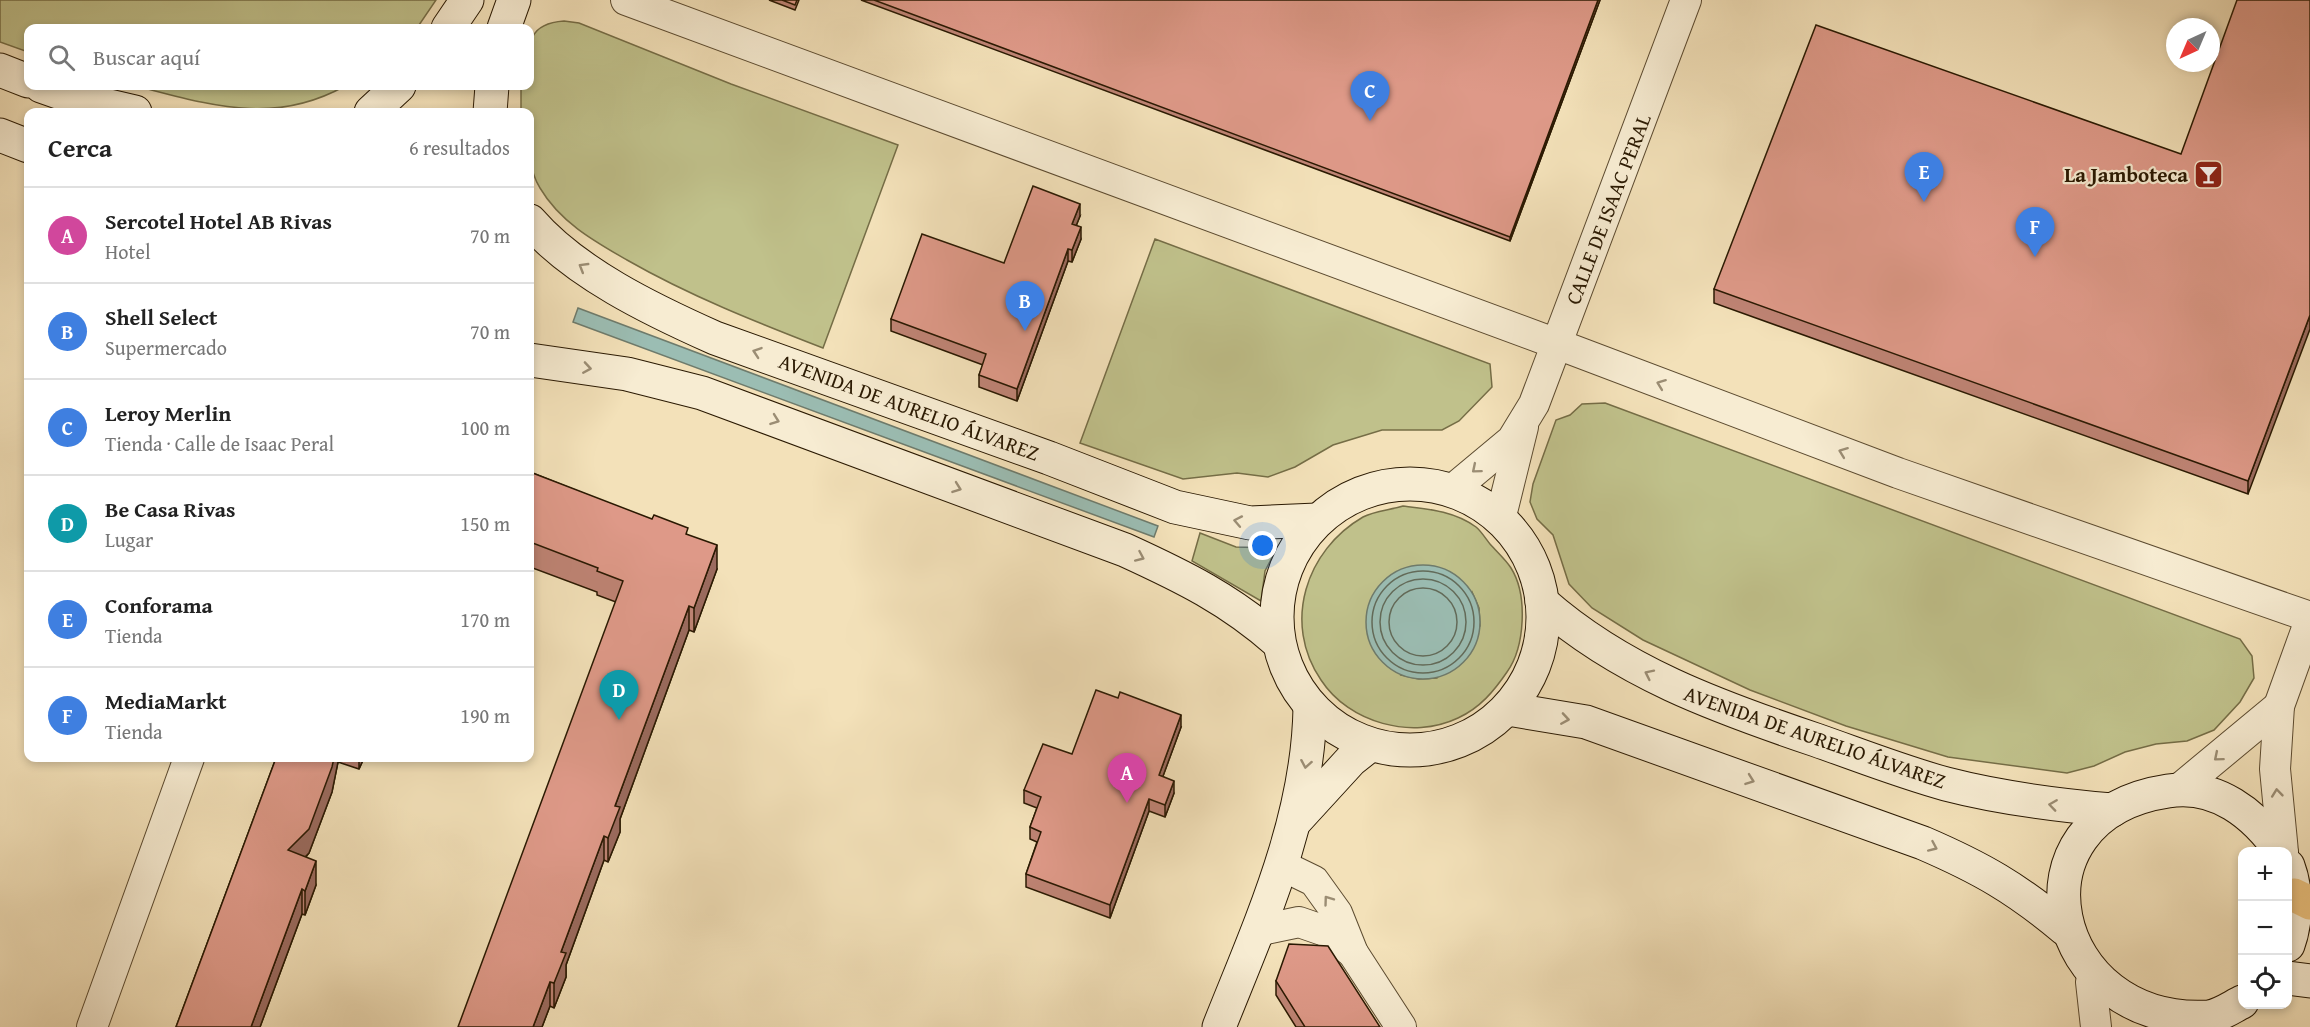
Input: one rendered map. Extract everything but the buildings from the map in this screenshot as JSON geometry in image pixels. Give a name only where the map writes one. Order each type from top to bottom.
[{"type":"main road","points":[[451,24],[467,0]]},
{"type":"main road","points":[[505,24],[514,0]]},
{"type":"main road","points":[[0,70],[24,79]]},
{"type":"main road","points":[[52,90],[118,108]]},
{"type":"main road","points":[[375,108],[395,90]]},
{"type":"main road","points":[[490,108],[492,90]]},
{"type":"main road","points":[[0,135],[24,144]]},
{"type":"main road","name":"AVENIDA DE AURELIO ÁLVAREZ","points":[[534,226],[572,260],[666,316],[715,338],[1049,458],[1175,507],[1250,523],[1317,520]]},
{"type":"main road","points":[[534,361],[627,374],[702,393],[1125,550],[1192,581],[1252,620],[1278,642]]},
{"type":"main road","points":[[1416,483],[1452,490],[1485,506],[1512,530],[1532,561],[1542,602],[1543,636],[1531,675],[1508,709],[1479,732],[1444,747],[1407,751],[1370,745],[1345,734],[1310,708],[1288,673],[1278,642],[1276,608],[1280,585],[1300,540],[1317,520],[1346,499],[1380,486],[1416,483]]},
{"type":"main road","name":"AVENIDA DE AURELIO ÁLVAREZ","points":[[1542,602],[1563,621],[1621,661],[1684,692],[1750,717],[1944,783],[2006,798],[2112,810]]},
{"type":"main road","points":[[1220,1027],[1257,931],[1296,819],[1309,747],[1310,708]]},
{"type":"main road","points":[[1508,709],[1586,722],[1923,843],[1977,866],[2025,895],[2065,929]]},
{"type":"main road","points":[[1296,819],[1351,760],[1370,745]]},
{"type":"main road","points":[[2238,1004],[2205,1022],[2175,1021],[2140,1015],[2114,1001],[2091,981],[2075,957],[2065,929],[2063,896],[2070,863],[2087,833],[2112,810],[2144,794],[2179,789],[2211,794],[2240,807],[2265,827],[2294,874],[2295,918],[2292,930]]},
{"type":"main road","points":[[2292,979],[2310,981]]},
{"type":"street","points":[[626,0],[1557,344],[1898,473],[2310,618],[2279,706],[2275,769],[2294,874]]},
{"type":"street","name":"CALLE DE ISAAC PERAL","points":[[1452,490],[1512,440],[1540,389],[1686,0]]},
{"type":"street","name":"CALLE DE ISAAC PERAL","points":[[1500,520],[1526,416]]},
{"type":"street","points":[[2179,789],[2279,706]]},
{"type":"street","points":[[92,1027],[188,762]]},
{"type":"street","points":[[1281,865],[1306,875],[1314,881],[1337,913],[1353,952],[1401,1027]]},
{"type":"street","points":[[1257,931],[1299,922],[1326,931],[1353,952]]},
{"type":"street","points":[[2091,981],[2096,1027]]},
{"type":"green space","points":[[0,0],[436,0],[420,24],[24,24],[24,51],[0,42]]},
{"type":"green space","points":[[564,21],[579,23],[731,84],[898,145],[823,348],[724,308],[651,273],[602,246],[557,211],[540,188],[534,173],[534,108],[521,108],[521,90],[534,90],[534,34],[550,23]]},
{"type":"green space","points":[[151,90],[336,90],[293,106],[276,108],[242,108],[190,100]]},
{"type":"green space","points":[[1155,239],[1490,364],[1492,387],[1459,421],[1442,430],[1382,430],[1333,445],[1295,467],[1268,477],[1237,473],[1183,479],[1080,443]]},
{"type":"green space","points":[[1605,403],[2240,639],[2252,656],[2254,678],[2240,702],[2214,730],[2187,741],[2156,744],[2125,752],[2094,766],[2067,773],[1948,757],[1846,726],[1750,690],[1643,640],[1592,608],[1569,584],[1553,535],[1537,519],[1530,502],[1533,484],[1556,420],[1570,415],[1582,404]]},
{"type":"green space","points":[[1403,506],[1459,517],[1476,527],[1511,568],[1520,592],[1522,606],[1518,649],[1507,672],[1492,692],[1480,704],[1458,718],[1421,727],[1402,727],[1383,723],[1365,717],[1348,707],[1333,695],[1321,680],[1309,658],[1303,635],[1302,612],[1306,589],[1314,568],[1327,548],[1343,531],[1363,517]],"holes":[[[1472,592],[1479,608],[1480,626],[1437,678],[1419,679],[1401,675]]]},
{"type":"green space","points":[[1200,533],[1236,547],[1277,548],[1265,571],[1261,601],[1192,561]]},
{"type":"water","points":[[578,308],[1158,526],[1154,537],[573,322]]},
{"type":"water","points":[[1423,565],[1445,570],[1463,582],[1475,600],[1480,622],[1475,644],[1463,662],[1445,674],[1423,679],[1401,674],[1383,662],[1371,644],[1366,622],[1371,600],[1383,582],[1401,570]]},
{"type":"place","name":"Leroy Merlin","points":[[1370,121]]},
{"type":"place","name":"La Jamboteca","points":[[2209,174]]},
{"type":"place","name":"Conforama","points":[[1924,202]]},
{"type":"place","name":"MediaMarkt","points":[[2035,257]]},
{"type":"place","name":"Shell Select","points":[[1025,331]]},
{"type":"place","name":"Be Casa Rivas","points":[[619,720]]},
{"type":"place","name":"Sercotel Hotel AB Rivas","points":[[1127,803]]}]
